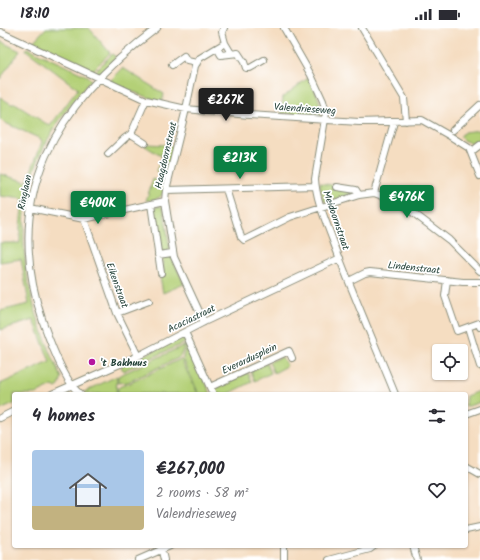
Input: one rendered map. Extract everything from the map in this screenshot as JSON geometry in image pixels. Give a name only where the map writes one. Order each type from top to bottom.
[{"type":"street","name":"Ringlaan","points":[[78,392],[72,385],[48,337],[37,301],[30,260],[28,226],[35,184],[41,165],[50,145],[72,111],[99,79],[119,59],[157,28]]},
{"type":"street","points":[[224,28],[222,32],[225,43],[231,53]]},
{"type":"street","name":"Meidoornstraat","points":[[284,28],[320,91],[326,113],[315,179],[315,186],[321,207],[394,392]]},
{"type":"street","points":[[362,28],[404,98],[406,121]]},
{"type":"street","name":"Valendrieseweg","points":[[0,32],[146,100],[186,109],[249,115],[359,122],[422,120],[465,145],[471,152]]},
{"type":"street","points":[[172,65],[184,56],[187,61],[197,63],[200,58],[225,43]]},
{"type":"street","points":[[217,48],[221,55],[238,53],[246,68],[250,68],[264,60]]},
{"type":"street","name":"Haagdoornstraat","points":[[197,63],[195,66],[166,190],[165,201],[172,253],[204,322]]},
{"type":"street","points":[[108,154],[124,138],[131,134],[146,100]]},
{"type":"street","points":[[453,130],[480,105]]},
{"type":"street","points":[[374,193],[394,122]]},
{"type":"street","points":[[131,134],[145,143]]},
{"type":"street","points":[[480,145],[471,152],[480,176]]},
{"type":"street","points":[[166,190],[315,186]]},
{"type":"street","points":[[337,187],[356,190],[359,195]]},
{"type":"street","points":[[226,189],[241,236],[244,240],[247,240],[284,220],[359,195],[374,193],[399,202],[450,240],[480,271]]},
{"type":"street","points":[[30,208],[84,219],[165,201]]},
{"type":"street","points":[[151,204],[161,273]]},
{"type":"street","name":"Eikenstraat","points":[[84,219],[118,312],[138,356]]},
{"type":"street","points":[[158,256],[172,253]]},
{"type":"street","name":"Acaciastraat","points":[[56,392],[138,356],[204,322],[340,258]]},
{"type":"street","name":"Lindenstraat","points":[[349,281],[370,272],[480,282]]},
{"type":"street","points":[[447,280],[445,296],[457,331],[480,324]]},
{"type":"street","points":[[118,312],[149,301]]},
{"type":"street","points":[[468,327],[480,366]]},
{"type":"street","points":[[185,332],[212,392]]},
{"type":"street","name":"Everardusplein","points":[[210,387],[289,351],[292,358]]},
{"type":"street","points":[[468,413],[480,409]]},
{"type":"street","points":[[0,418],[12,412]]},
{"type":"street","points":[[468,467],[480,474]]},
{"type":"street","points":[[468,530],[480,527]]},
{"type":"street","points":[[138,560],[162,548],[164,560]]},
{"type":"street","points":[[284,548],[284,560]]},
{"type":"street","points":[[329,560],[371,548]]},
{"type":"street","points":[[413,548],[416,560]]},
{"type":"green space","points":[[46,28],[89,28],[110,53],[92,71],[32,43]]},
{"type":"green space","points":[[0,41],[20,51],[0,79]]},
{"type":"green space","points":[[27,48],[87,76],[91,80],[60,119],[45,145],[33,175],[26,204],[24,234],[25,263],[31,292],[49,350],[62,378],[59,386],[56,388],[53,386],[40,392],[12,392],[12,405],[0,410],[0,384],[50,362],[34,320],[0,330],[0,311],[29,304],[21,259],[0,262],[0,243],[20,243],[23,199],[0,196],[0,174],[27,182],[42,142],[41,139],[3,122],[0,119],[0,97],[11,104],[15,104],[50,126],[78,89],[26,50]]},
{"type":"green space","points":[[112,54],[116,57],[101,72],[94,72]]},
{"type":"green space","points":[[123,68],[164,94],[162,102],[128,90],[110,81]]},
{"type":"green space","points":[[308,78],[319,100],[321,115],[281,113],[283,97]]},
{"type":"green space","points":[[480,130],[480,139],[475,143],[474,141],[470,143],[460,137],[464,132]]},
{"type":"green space","points":[[146,144],[166,145],[161,156],[145,146]]},
{"type":"green space","points":[[167,145],[174,146],[167,175],[156,171]]},
{"type":"green space","points":[[153,179],[165,183],[163,192],[158,198],[146,201]]},
{"type":"green space","points":[[320,183],[337,186],[356,193],[330,201],[324,201]]},
{"type":"green space","points":[[159,206],[164,210],[170,251],[161,252],[154,208]]},
{"type":"green space","points":[[171,256],[184,284],[163,293],[160,276],[164,275],[162,257]]},
{"type":"green space","points":[[182,337],[186,342],[123,371],[121,366]]},
{"type":"green space","points":[[187,343],[210,392],[198,392],[183,356]]},
{"type":"green space","points":[[185,345],[180,357],[128,382],[118,383],[118,376]]},
{"type":"green space","points":[[282,357],[287,366],[274,373],[269,362]]},
{"type":"green space","points":[[181,359],[197,392],[117,392],[118,388]]},
{"type":"green space","points":[[267,363],[271,373],[255,381],[251,371]]},
{"type":"green space","points":[[246,373],[249,374],[252,382],[232,392],[216,392],[215,390]]},
{"type":"green space","points":[[117,376],[116,392],[84,392]]},
{"type":"green space","points":[[480,391],[480,402],[468,406],[468,395]]},
{"type":"place","name":"'t Bakhuus","points":[[92,362]]}]
